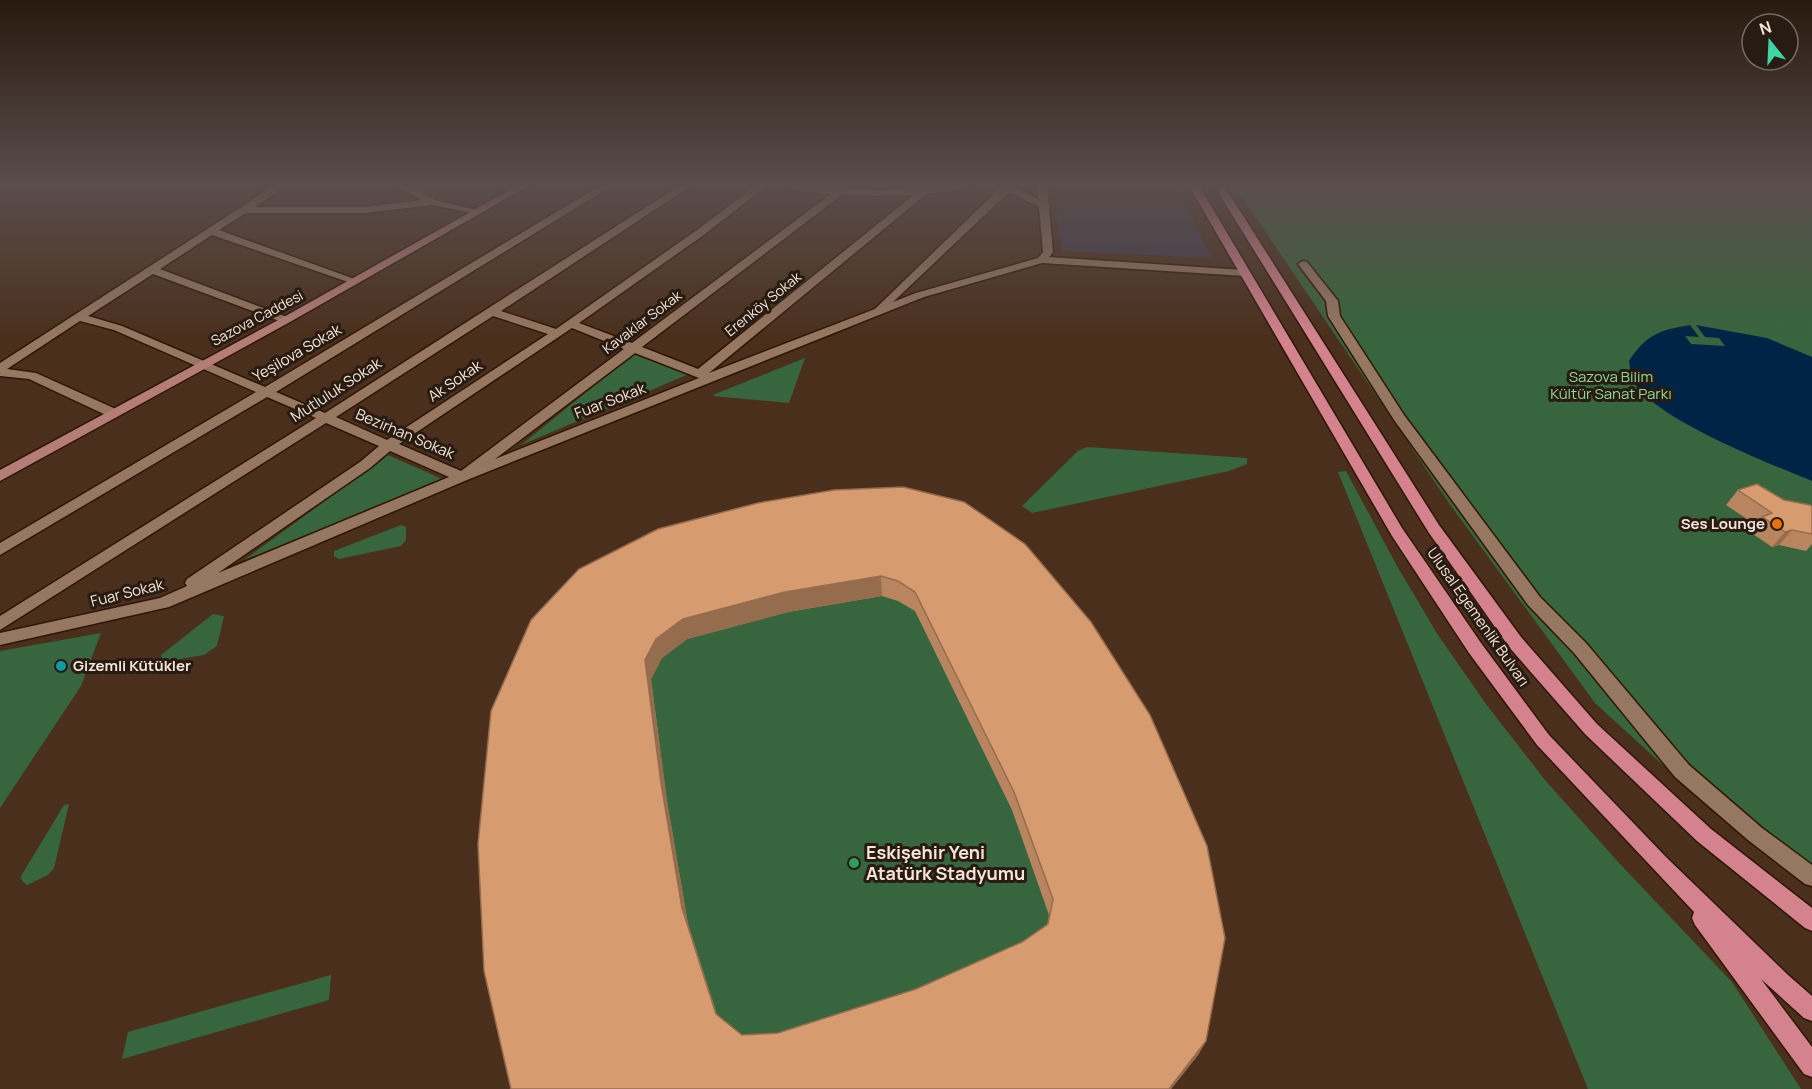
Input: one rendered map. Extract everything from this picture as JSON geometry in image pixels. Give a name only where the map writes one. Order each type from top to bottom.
[{"type":"main road","name":"Ulusal Egemenlik Bulvarı","points":[[1222,235],[1397,532],[1475,648],[1543,740],[1659,864],[1780,983],[1812,1010]]},
{"type":"main road","name":"Ulusal Egemenlik Bulvarı","points":[[1250,235],[1434,530],[1515,642],[1591,729],[1704,835],[1812,921]]},
{"type":"main road","points":[[1659,864],[1727,949],[1812,1066]]},
{"type":"street","points":[[0,370],[77,317],[205,235]]},
{"type":"street","points":[[222,235],[355,281]]},
{"type":"street","name":"Sazova Caddesi","points":[[3,471],[286,320],[435,235]]},
{"type":"street","name":"Yeşilova Sokak","points":[[0,550],[527,235]]},
{"type":"street","name":"Mutluluk Sokak","points":[[0,624],[238,475],[610,235]]},
{"type":"street","name":"Ak Sokak","points":[[163,603],[365,465],[390,444],[557,333],[697,235]]},
{"type":"street","name":"Kavaklar Sokak","points":[[462,477],[780,235]]},
{"type":"street","name":"Erenköy Sokak","points":[[706,376],[871,235]]},
{"type":"street","points":[[873,314],[957,235]]},
{"type":"street","points":[[1042,260],[1048,252],[1047,235]]},
{"type":"street","name":"Fuar Sokak","points":[[0,639],[163,603],[706,376],[920,295],[1042,260],[1244,273]]},
{"type":"street","points":[[1303,264],[1332,301],[1334,316],[1399,417],[1534,601],[1595,666],[1634,716],[1682,771],[1755,834],[1812,877]]},
{"type":"street","points":[[152,269],[286,320]]},
{"type":"street","points":[[491,311],[557,333]]},
{"type":"street","name":"Bezirhan Sokak","points":[[77,317],[118,328],[462,477]]},
{"type":"street","points":[[570,323],[634,346],[706,376]]},
{"type":"street","points":[[0,370],[32,376],[113,412]]},
{"type":"shaded area","points":[[1060,235],[1200,235],[1211,258],[1062,251]]},
{"type":"green space","name":"Sazova Bilim Kültür Sanat Parkı","points":[[1267,235],[1812,235],[1812,885],[1724,821],[1595,703],[1451,506]]},
{"type":"green space","points":[[636,352],[689,374],[521,445]]},
{"type":"green space","points":[[805,358],[789,403],[713,396],[715,394]]},
{"type":"green space","points":[[1087,447],[1247,458],[1247,464],[1229,471],[1032,513],[1022,506],[1078,451]]},
{"type":"green space","points":[[388,455],[442,479],[244,560]]},
{"type":"green space","points":[[1346,471],[1397,566],[1438,635],[1486,704],[1545,780],[1620,864],[1732,982],[1801,1089],[1588,1089],[1338,472]]},
{"type":"green space","name":"Eskişehir Yeni Atatürk Stadyumu","points":[[903,506],[1171,1089],[520,1089],[539,639]]},
{"type":"green space","points":[[401,525],[406,527],[406,540],[401,546],[339,559],[334,556],[334,551]]},
{"type":"green space","points":[[213,614],[224,616],[217,646],[204,655],[168,661],[162,659],[161,655]]},
{"type":"green space","points":[[101,633],[81,686],[0,808],[0,651]]},
{"type":"green space","points":[[69,804],[54,868],[48,875],[27,885],[22,881],[21,876],[64,805]]},
{"type":"green space","points":[[331,975],[329,1000],[122,1059],[128,1032]]},
{"type":"water","points":[[1690,325],[1699,337],[1685,336],[1691,344],[1725,346],[1719,338],[1705,337],[1696,325],[1767,338],[1812,357],[1812,481],[1742,452],[1686,424],[1644,394],[1632,379],[1629,361],[1641,345],[1654,335]]},
{"type":"building","points":[[1757,484],[1784,500],[1812,506],[1812,534],[1792,530],[1785,532],[1762,517],[1772,513],[1738,490]]},
{"type":"building","name":"Eskişehir Yeni Atatürk Stadyumu","points":[[903,487],[964,502],[1025,544],[1091,622],[1150,715],[1207,846],[1225,938],[1206,1041],[1169,1089],[511,1089],[484,971],[478,844],[491,711],[531,620],[579,569],[658,529],[758,503],[834,490]],"holes":[[[881,576],[898,581],[915,592],[1014,792],[1053,899],[1048,924],[1022,942],[916,989],[778,1033],[742,1035],[716,1014],[682,908],[661,783],[645,660],[656,639],[683,619],[785,592]]]},
{"type":"place","name":"Ses Lounge","points":[[1777,524]]},
{"type":"place","name":"Gizemli Kütükler","points":[[61,666]]},
{"type":"place","name":"Eskişehir Yeni Atatürk Stadyumu","points":[[854,863]]}]
